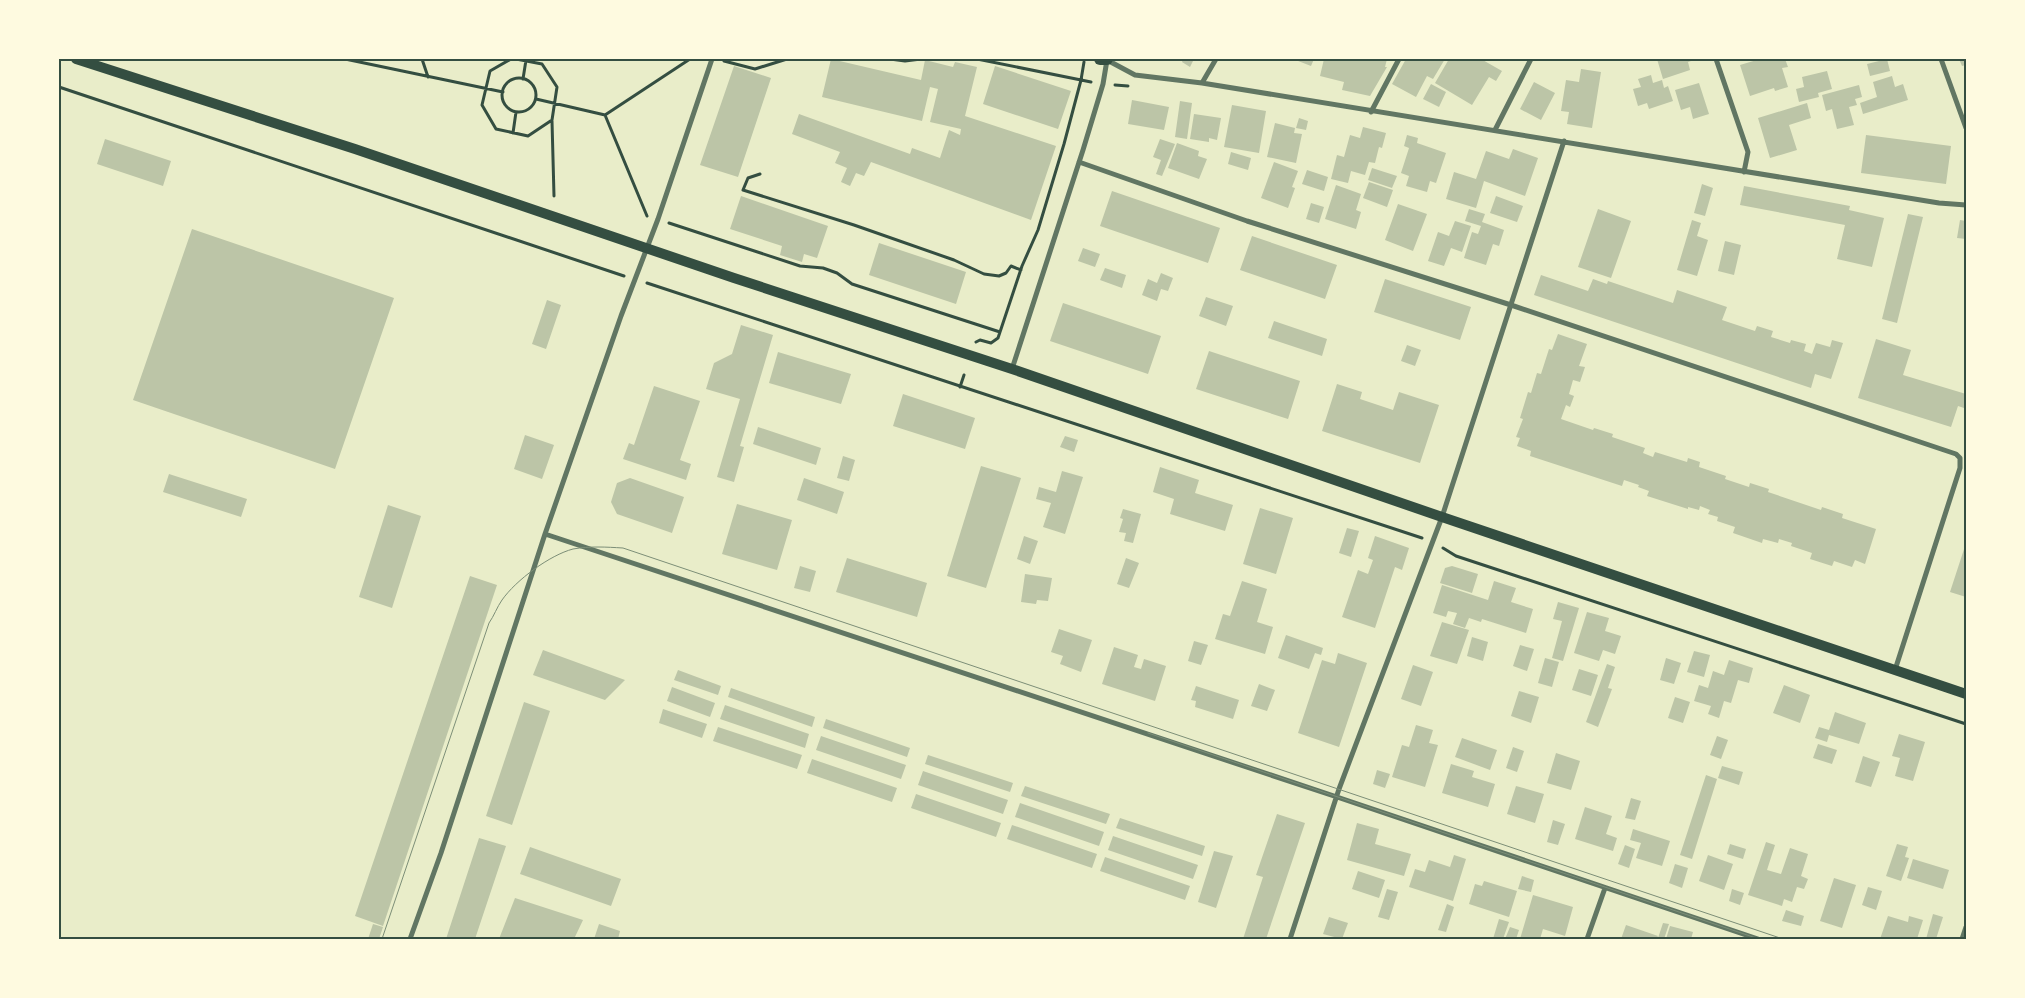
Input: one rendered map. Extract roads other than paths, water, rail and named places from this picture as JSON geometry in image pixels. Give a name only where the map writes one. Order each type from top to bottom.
[{"type":"main road","points":[[76,59],[355,149],[1012,369],[1966,694]]},
{"type":"street","points":[[410,939],[441,853],[545,534],[634,279],[661,210],[712,59]]},
{"type":"street","points":[[1012,369],[1103,84],[1105,59],[1135,75],[1202,83],[1744,172],[1939,203],[1966,205]]},
{"type":"street","points":[[1202,83],[1216,59]]},
{"type":"street","points":[[1371,112],[1399,59]]},
{"type":"street","points":[[1494,130],[1531,59]]},
{"type":"street","points":[[1716,59],[1748,152],[1744,172]]},
{"type":"street","points":[[1941,59],[1966,128]]},
{"type":"street","points":[[1290,939],[1337,796],[1442,517],[1564,141]]},
{"type":"street","points":[[1079,162],[1247,221],[1511,304],[1956,454],[1960,458],[1960,468],[1894,670]]},
{"type":"street","points":[[545,534],[1337,796],[1758,939]]},
{"type":"street","points":[[1587,939],[1605,888]]},
{"type":"street","points":[[1962,939],[1966,927]]},
{"type":"tram line","points":[[382,939],[489,623],[508,592],[534,569],[564,552],[586,547],[623,548],[1783,939]]},
{"type":"tram line","points":[[1148,733],[1759,939]]}]
